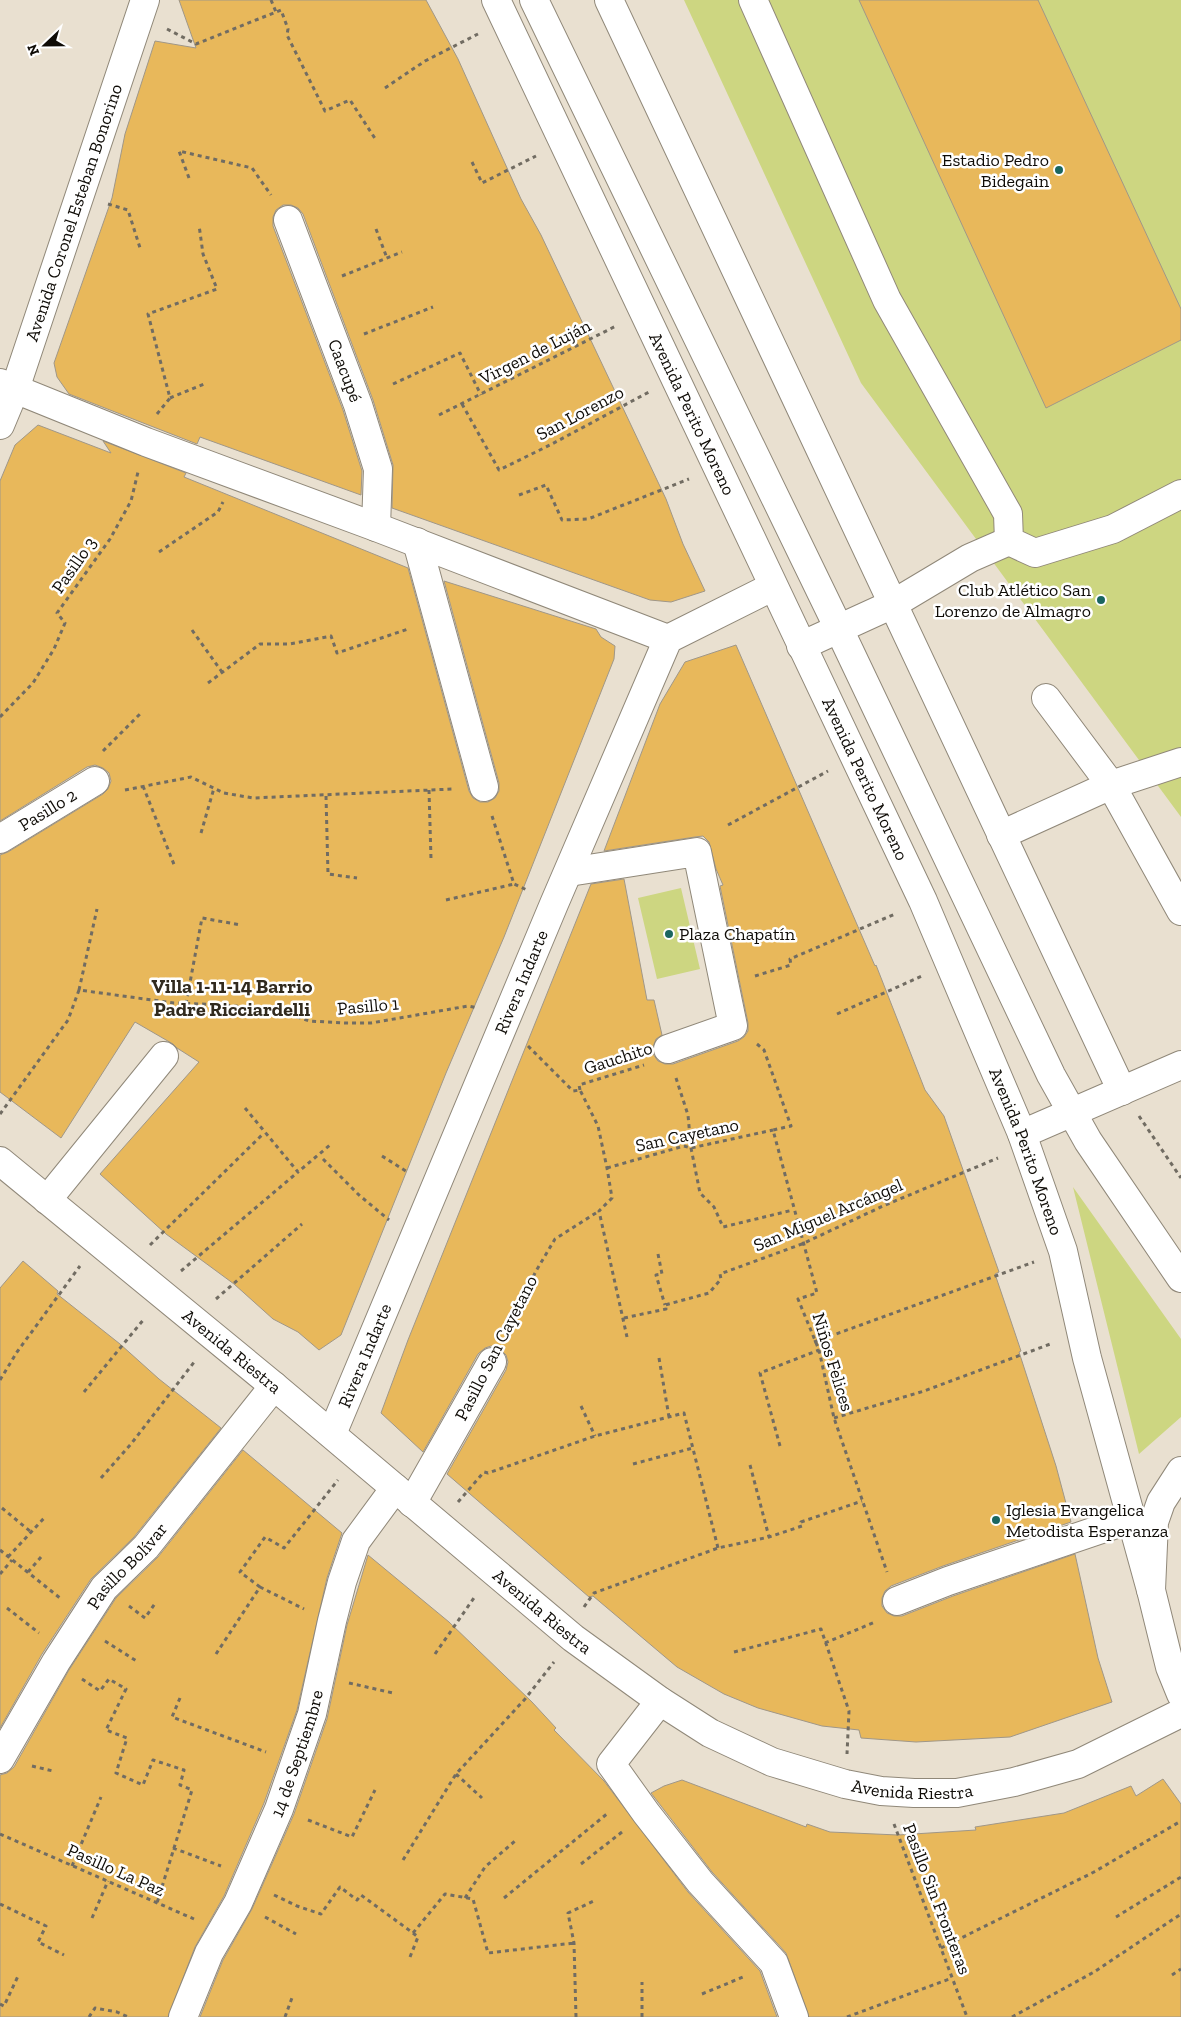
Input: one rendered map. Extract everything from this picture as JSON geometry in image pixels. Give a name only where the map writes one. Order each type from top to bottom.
[{"type":"street","points":[[534,0],[839,629],[1051,1074],[1072,1113],[1126,1198],[1181,1278]]},
{"type":"street","points":[[609,0],[1122,1091]]},
{"type":"street","points":[[753,0],[887,300],[1008,514],[1009,542]]},
{"type":"street","name":"Avenida Coronel Esteban Bonorino","points":[[0,425],[8,386],[81,196],[143,8]]},
{"type":"street","name":"Avenida Perito Moreno","points":[[501,10],[772,587],[923,901],[1024,1140],[1063,1251],[1082,1332],[1151,1590]]},
{"type":"street","name":"Caacupé","points":[[288,220],[358,405],[378,469],[376,527]]},
{"type":"street","points":[[8,386],[146,442],[236,474],[668,639],[772,587]]},
{"type":"street","points":[[801,646],[893,604],[970,558],[1009,542],[1035,553],[1113,529],[1181,494]]},
{"type":"street","points":[[416,542],[484,787]]},
{"type":"street","name":"Rivera Indarte","points":[[332,1434],[554,904],[668,639]]},
{"type":"street","points":[[1046,698],[1111,786],[1181,910]]},
{"type":"street","points":[[1002,834],[1111,786],[1181,762]]},
{"type":"street","name":"Pasillo 2","points":[[0,839],[95,781]]},
{"type":"street","points":[[569,872],[697,852],[733,1026],[668,1052]]},
{"type":"street","points":[[47,1200],[164,1056]]},
{"type":"street","points":[[1024,1140],[1072,1113],[1181,1065]]},
{"type":"street","name":"Avenida Riestra","points":[[0,1161],[332,1434],[570,1635],[660,1701],[710,1733],[772,1762],[845,1784],[881,1791],[957,1793],[1014,1782],[1078,1764],[1181,1714]]},
{"type":"street","name":"Pasillo San Cayetano","points":[[404,1496],[492,1362]]},
{"type":"street","name":"Pasillo Bolívar","points":[[0,1758],[60,1656],[108,1582],[146,1547],[274,1386]]},
{"type":"street","points":[[1181,1471],[1161,1502],[1154,1522],[1151,1590],[1170,1667],[1181,1694]]},
{"type":"street","name":"14 de Septiembre","points":[[183,2017],[209,1953],[248,1879],[279,1810],[312,1714],[332,1621],[342,1582],[356,1541],[404,1496]]},
{"type":"street","points":[[897,1601],[948,1581],[1131,1519]]},
{"type":"street","points":[[660,1701],[611,1764],[638,1803],[700,1882],[774,1964],[794,2017]]},
{"type":"path","points":[[271,0],[276,12]]},
{"type":"path","points":[[143,8],[196,44],[281,10],[288,29],[287,35],[325,111],[350,100],[376,140]]},
{"type":"path","points":[[385,88],[501,10]]},
{"type":"path","points":[[472,162],[482,182],[563,143]]},
{"type":"path","points":[[189,178],[179,151],[252,168],[288,220]]},
{"type":"path","points":[[81,196],[128,210],[141,251]]},
{"type":"path","points":[[170,398],[148,314],[217,289],[203,254],[199,224]]},
{"type":"path","points":[[376,229],[387,258]]},
{"type":"path","points":[[314,288],[402,252]]},
{"type":"path","points":[[336,346],[433,307]]},
{"type":"path","name":"Virgen de Luján","points":[[440,415],[643,312]]},
{"type":"path","points":[[393,384],[460,353],[481,395]]},
{"type":"path","name":"San Lorenzo","points":[[462,404],[499,470],[550,445],[674,378]]},
{"type":"path","points":[[146,442],[155,418],[170,398],[204,384]]},
{"type":"path","name":"Pasillo 3","points":[[0,717],[33,683],[54,649],[65,623],[57,613],[110,539],[131,501],[146,442]]},
{"type":"path","points":[[519,495],[546,485],[562,520],[588,519],[717,468]]},
{"type":"path","points":[[159,552],[218,512],[236,474]]},
{"type":"path","points":[[208,683],[260,644],[290,644],[331,636],[337,653],[437,618]]},
{"type":"path","points":[[192,630],[222,672]]},
{"type":"path","points":[[140,714],[86,767],[104,794],[191,777],[224,793],[253,798],[484,787],[499,842],[501,843],[514,884]]},
{"type":"path","points":[[728,825],[854,756]]},
{"type":"path","points":[[143,786],[175,867]]},
{"type":"path","points":[[200,833],[214,788]]},
{"type":"path","points":[[429,790],[431,859]]},
{"type":"path","points":[[326,796],[328,874],[357,878]]},
{"type":"path","points":[[446,900],[514,884],[554,904]]},
{"type":"path","points":[[724,985],[791,965],[790,959],[923,901]]},
{"type":"path","points":[[0,1114],[68,1020],[80,990],[98,909]]},
{"type":"path","points":[[186,1004],[202,918],[241,925]]},
{"type":"path","points":[[837,1014],[950,963]]},
{"type":"path","name":"Pasillo 1","points":[[80,990],[186,1004],[226,1005],[280,1011],[309,1021],[345,1024],[371,1023],[468,1006],[503,1026]]},
{"type":"path","points":[[503,1026],[525,1043],[573,1091],[580,1090],[598,1126],[612,1198],[600,1211],[627,1337]]},
{"type":"path","points":[[733,1026],[764,1050],[780,1091],[792,1126],[773,1130]]},
{"type":"path","points":[[668,1052],[688,1115],[691,1148],[700,1193],[714,1207],[723,1227],[793,1210]]},
{"type":"path","name":"Gauchito","points":[[580,1090],[579,1085],[668,1052]]},
{"type":"path","points":[[1122,1091],[1181,1178]]},
{"type":"path","points":[[245,1108],[298,1172]]},
{"type":"path","name":"San Cayetano","points":[[607,1168],[684,1146],[691,1148],[773,1130]]},
{"type":"path","name":"Niños Felices","points":[[773,1130],[802,1244],[817,1292],[798,1299],[818,1350],[834,1418],[897,1601]]},
{"type":"path","points":[[128,1266],[264,1132]]},
{"type":"path","name":"San Miguel Arcángel","points":[[624,1318],[666,1309],[665,1305],[709,1293],[721,1279],[720,1274],[802,1244],[1024,1140]]},
{"type":"path","points":[[84,1392],[161,1293],[330,1145]]},
{"type":"path","points":[[323,1159],[359,1195],[413,1240]]},
{"type":"path","name":"Pasillo San Cayetano","points":[[492,1362],[536,1271],[555,1239],[600,1211]]},
{"type":"path","points":[[193,1319],[302,1224]]},
{"type":"path","points":[[0,1380],[57,1296],[98,1242]]},
{"type":"path","points":[[814,1342],[1063,1251]]},
{"type":"path","points":[[658,1254],[662,1274],[656,1275],[665,1305]]},
{"type":"path","points":[[834,1418],[924,1391],[1082,1332]]},
{"type":"path","points":[[101,1478],[131,1444],[214,1337]]},
{"type":"path","points":[[780,1446],[760,1373],[818,1350]]},
{"type":"path","points":[[659,1358],[670,1417]]},
{"type":"path","points":[[581,1406],[595,1436]]},
{"type":"path","points":[[438,1525],[484,1472],[488,1473],[595,1436],[684,1412],[718,1548]]},
{"type":"path","points":[[633,1464],[693,1448]]},
{"type":"path","points":[[332,1621],[260,1586],[240,1572],[265,1537],[284,1548],[357,1456]]},
{"type":"path","points":[[750,1465],[768,1537]]},
{"type":"path","points":[[403,1860],[456,1774],[525,1699],[570,1635],[594,1593],[718,1548],[768,1537],[802,1526],[801,1522],[862,1501]]},
{"type":"path","points":[[2,1508],[31,1532]]},
{"type":"path","points":[[0,1574],[10,1558],[46,1516]]},
{"type":"path","points":[[0,1550],[28,1572],[82,1621],[138,1662]]},
{"type":"path","points":[[28,1572],[41,1557]]},
{"type":"path","points":[[435,1654],[494,1570]]},
{"type":"path","points":[[216,1654],[260,1586]]},
{"type":"path","points":[[825,1642],[900,1612],[897,1601]]},
{"type":"path","points":[[7,1608],[32,1628],[60,1656],[100,1691],[109,1679],[126,1690],[106,1730],[127,1738],[116,1773],[143,1785],[153,1760],[184,1770],[180,1785],[192,1790],[157,1903]]},
{"type":"path","points":[[734,1652],[821,1630],[849,1711],[845,1784]]},
{"type":"path","points":[[320,1676],[393,1693]]},
{"type":"path","points":[[180,1698],[172,1717],[252,1746],[294,1764]]},
{"type":"path","points":[[456,1774],[482,1798]]},
{"type":"path","points":[[279,1810],[352,1837],[375,1790]]},
{"type":"path","name":"Pasillo Sin Fronteras","points":[[881,1791],[967,2017]]},
{"type":"path","points":[[72,1866],[101,1797]]},
{"type":"path","points":[[581,1864],[638,1803]]},
{"type":"path","points":[[504,1898],[566,1849],[638,1803]]},
{"type":"path","points":[[941,1948],[1094,1872],[1181,1821]]},
{"type":"path","name":"Pasillo La Paz","points":[[0,1834],[222,1931]]},
{"type":"path","points":[[465,1898],[485,1867],[515,1841]]},
{"type":"path","points":[[173,1848],[248,1879],[298,1906],[321,1914],[340,1887],[357,1900],[361,1895],[418,1937],[410,1957]]},
{"type":"path","points":[[1116,1917],[1181,1877]]},
{"type":"path","points":[[92,1918],[108,1881]]},
{"type":"path","points":[[413,1933],[445,1894],[473,1899],[488,1953],[574,1943]]},
{"type":"path","points":[[576,2017],[574,1943],[568,1913],[596,1900]]},
{"type":"path","points":[[0,1904],[46,1926],[38,1942],[64,1955]]},
{"type":"path","points":[[1012,2017],[1094,1972],[1181,1914]]},
{"type":"path","points":[[702,1994],[774,1964]]},
{"type":"path","points":[[1172,1975],[1181,1969]]},
{"type":"path","points":[[0,2004],[4,2006],[19,1974]]},
{"type":"path","points":[[847,2017],[952,1978]]},
{"type":"path","points":[[642,1982],[642,2017]]},
{"type":"path","points":[[285,2017],[293,1996]]},
{"type":"path","points":[[89,2017],[95,2008],[117,2012],[128,2017]]},
{"type":"green space","name":"Club Atlético San Lorenzo de Almagro","points":[[684,0],[1181,0],[1181,817],[861,383]]},
{"type":"green space","name":"Plaza Chapatín","points":[[681,888],[700,969],[657,979],[638,898]]},
{"type":"green space","points":[[1073,1187],[1181,1339],[1181,1417],[1139,1454]]},
{"type":"building","points":[[179,0],[426,0],[458,59],[521,199],[541,235],[666,499],[683,544],[705,591],[671,602],[650,600],[392,508],[393,465],[373,400],[303,214],[298,208],[291,205],[283,205],[276,210],[273,217],[273,226],[343,410],[362,471],[361,495],[200,437],[197,444],[69,394],[57,377],[54,363],[112,198],[125,134],[155,41],[196,48]]},
{"type":"building","name":"Estadio Pedro Bidegain","points":[[859,0],[1038,0],[1181,309],[1181,340],[1046,408]]},
{"type":"building","points":[[38,425],[111,453],[103,441],[186,473],[184,477],[408,568],[469,791],[473,798],[480,802],[488,802],[495,798],[499,791],[499,783],[444,581],[596,629],[601,637],[615,646],[614,659],[504,937],[446,1073],[341,1335],[319,1350],[298,1332],[273,1319],[234,1284],[166,1234],[100,1174],[199,1062],[135,1022],[61,1138],[0,1092],[0,855],[103,794],[108,789],[111,781],[109,773],[103,768],[95,765],[87,767],[0,821],[0,481],[15,445]]},
{"type":"building","points":[[736,645],[876,965],[925,1090],[944,1116],[999,1272],[995,1274],[1021,1351],[1019,1352],[1056,1466],[1071,1522],[891,1586],[885,1591],[882,1598],[882,1606],[887,1613],[894,1616],[902,1616],[953,1596],[1075,1554],[1098,1658],[1112,1702],[1010,1737],[916,1742],[861,1738],[859,1730],[822,1726],[758,1708],[724,1694],[677,1667],[593,1596],[589,1597],[447,1474],[506,1370],[508,1362],[506,1355],[499,1348],[491,1346],[478,1354],[423,1452],[381,1413],[408,1340],[591,884],[624,879],[647,1000],[654,1000],[662,1035],[656,1039],[653,1047],[653,1054],[658,1061],[665,1064],[673,1064],[738,1041],[748,1031],[748,1023],[720,886],[723,885],[716,869],[709,842],[703,836],[604,851],[660,704],[685,662]]},
{"type":"building","points":[[23,1261],[58,1291],[57,1294],[221,1428],[134,1537],[91,1579],[42,1654],[0,1728],[0,1288]]},
{"type":"building","points":[[243,1450],[342,1533],[327,1578],[297,1710],[264,1803],[224,1896],[195,1947],[168,2017],[0,2017],[0,1775],[7,1773],[14,1767],[69,1670],[116,1598],[158,1557]]},
{"type":"building","points":[[368,1555],[449,1622],[532,1702],[556,1728],[554,1730],[604,1781],[688,1892],[760,1971],[777,2017],[200,2017],[223,1960],[252,1909],[294,1814],[327,1719],[347,1625]]},
{"type":"building","points":[[1163,1779],[1181,1804],[1181,2017],[809,2017],[786,1953],[712,1872],[651,1793],[682,1780],[806,1827],[807,1824],[830,1832],[898,1835],[976,1830],[975,1827],[1064,1813],[1131,1786],[1136,1796]]},
{"type":"place","name":"Estadio Pedro Bidegain","points":[[1059,170]]},
{"type":"place","name":"Club Atlético San Lorenzo de Almagro","points":[[1101,600]]},
{"type":"place","name":"Plaza Chapatín","points":[[669,934]]},
{"type":"place","name":"Iglesia Evangelica Metodista Esperanza","points":[[996,1520]]},
{"type":"district","name":"Villa 1-11-14 Barrio Padre Ricciardelli","points":[[232,998]]}]
